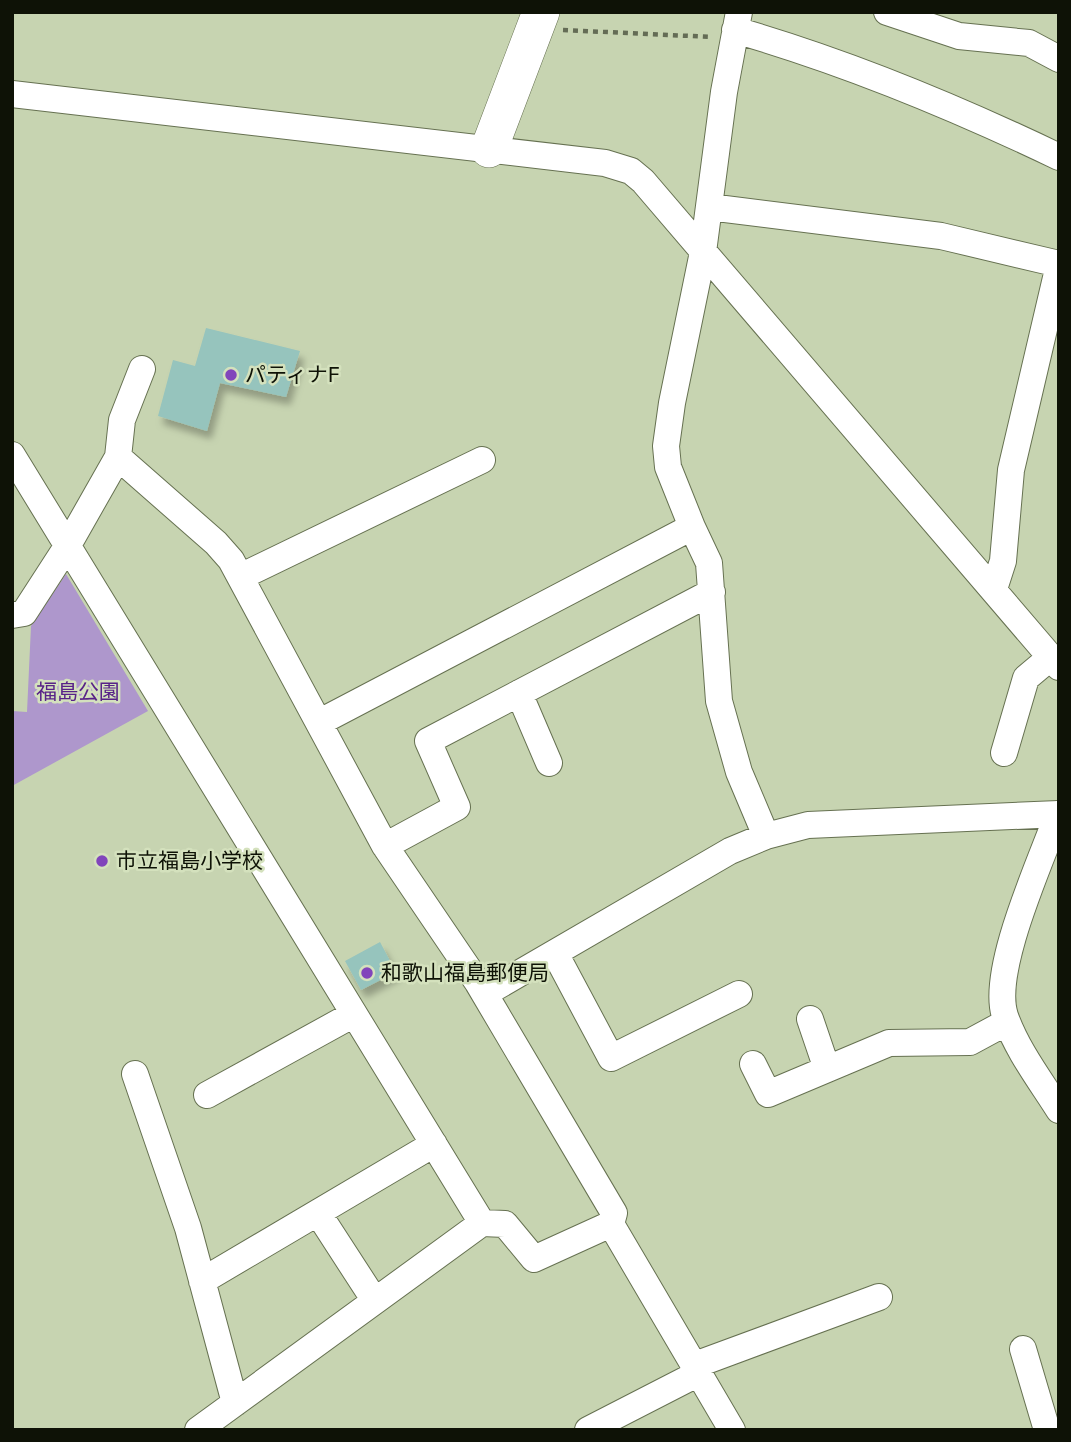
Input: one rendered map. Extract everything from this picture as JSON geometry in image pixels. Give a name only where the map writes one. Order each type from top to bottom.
[{"type":"street","points":[[887,12],[959,36],[1029,43],[1059,59]]},
{"type":"street","points":[[489,149],[537,21]]},
{"type":"street","points":[[766,836],[739,772],[719,701],[709,562],[668,467],[666,446],[672,403],[703,252],[724,92],[736,27],[812,53],[986,122],[1059,157]]},
{"type":"street","points":[[12,93],[605,163],[631,171],[643,181],[1055,662],[1026,678],[1004,753]]},
{"type":"street","points":[[709,207],[941,236],[1059,265],[1053,318],[1011,470],[1003,561],[994,589]]},
{"type":"street","points":[[12,615],[24,614],[68,545],[118,457],[122,420],[142,369]]},
{"type":"street","points":[[12,455],[482,1223]]},
{"type":"street","points":[[118,457],[232,560],[385,846],[478,983],[614,1213],[611,1224],[732,1430]]},
{"type":"street","points":[[242,576],[482,460]]},
{"type":"street","points":[[320,722],[692,527]]},
{"type":"street","points":[[385,846],[457,807],[428,741],[712,592]]},
{"type":"street","points":[[519,693],[549,763]]},
{"type":"street","points":[[478,983],[496,987],[730,851],[766,836],[808,825],[1058,814],[1012,938],[1002,987],[1004,1013],[1013,1036],[1059,1110]]},
{"type":"street","points":[[555,953],[611,1058],[738,994]]},
{"type":"street","points":[[207,1095],[354,1014]]},
{"type":"street","points":[[810,1019],[827,1069]]},
{"type":"street","points":[[753,1064],[768,1094],[889,1043],[970,1042],[1007,1022]]},
{"type":"street","points":[[135,1074],[188,1228],[235,1403]]},
{"type":"street","points":[[202,1281],[434,1144]]},
{"type":"street","points":[[318,1213],[375,1301]]},
{"type":"street","points":[[198,1430],[482,1223],[506,1224],[534,1258],[611,1224]]},
{"type":"street","points":[[588,1430],[697,1369],[879,1297]]},
{"type":"street","points":[[1023,1349],[1047,1430]]},
{"type":"path","points":[[537,21],[736,27]]},
{"type":"green space","name":"福島公園","points":[[66,574],[148,711],[12,786],[12,711],[27,712],[31,626]]},
{"type":"building","name":"パティナF","points":[[206,328],[300,351],[286,397],[220,383],[207,431],[158,416],[173,360],[195,366]]},
{"type":"building","points":[[380,942],[396,972],[361,990],[345,961]]},
{"type":"place","name":"パティナF","points":[[231,375]]},
{"type":"place","name":"市立福島小学校","points":[[102,861]]},
{"type":"place","name":"和歌山福島郵便局","points":[[367,973]]}]
